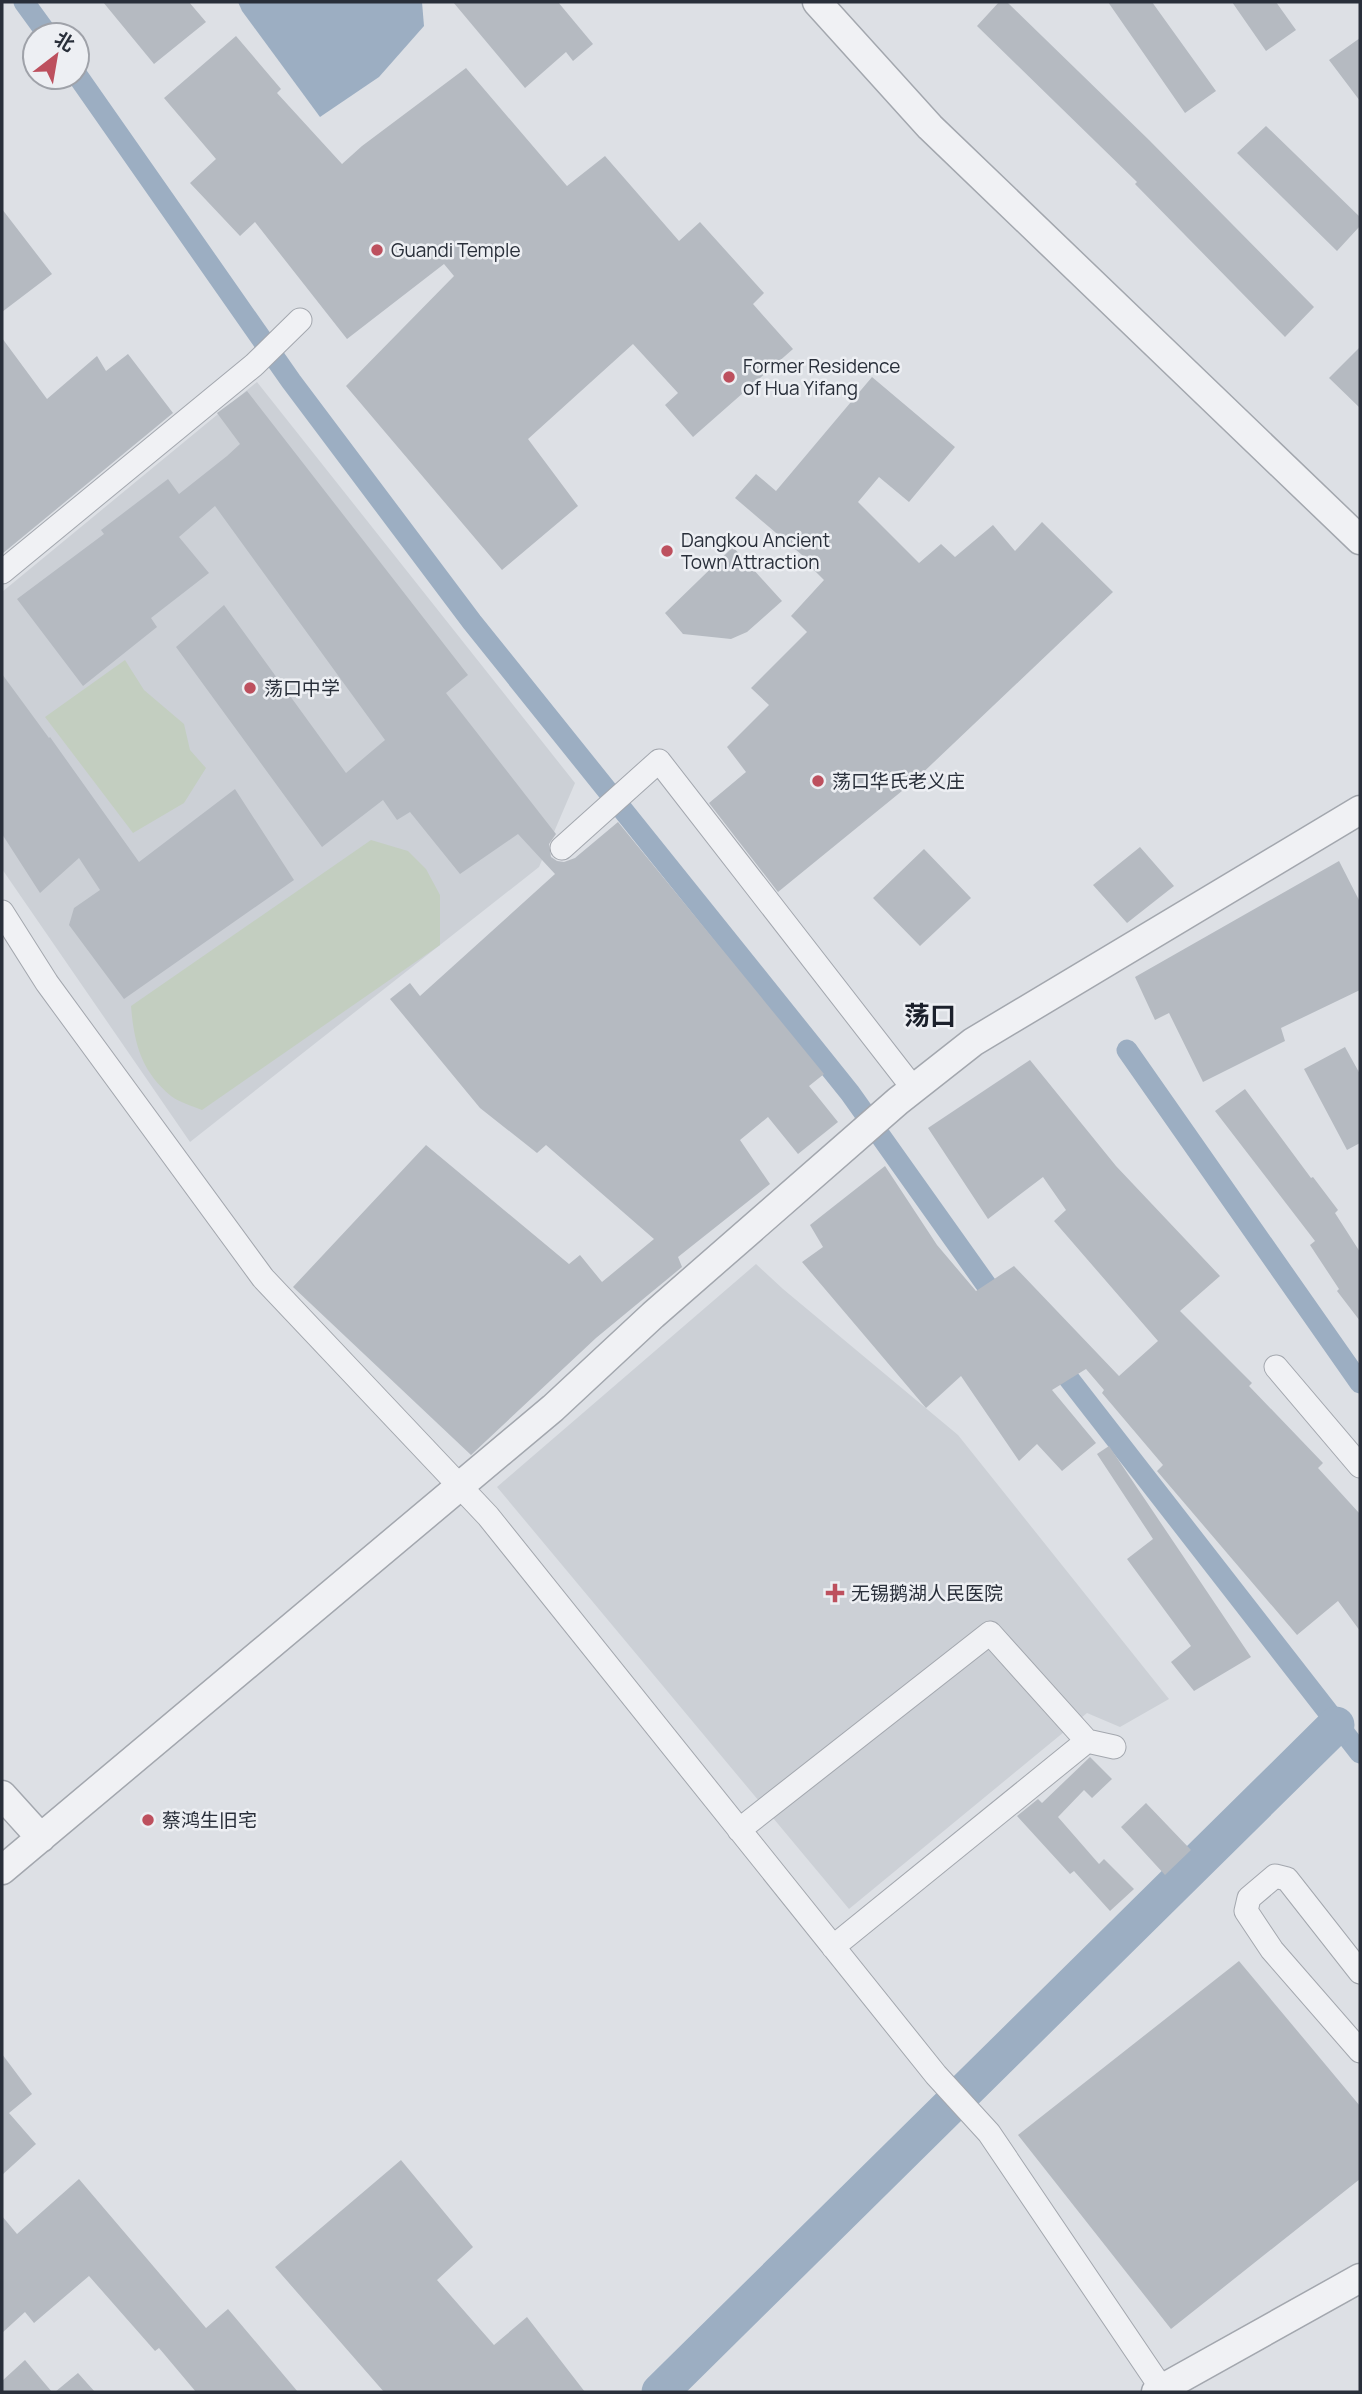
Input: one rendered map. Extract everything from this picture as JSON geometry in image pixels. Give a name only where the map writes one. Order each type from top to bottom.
[{"type":"street","points":[[817,2],[930,127],[1360,540]]},
{"type":"street","points":[[2,572],[254,365],[300,320]]},
{"type":"street","points":[[562,848],[659,761],[906,1094]]},
{"type":"street","points":[[2,1870],[553,1408],[653,1315],[906,1094],[973,1042],[1360,810]]},
{"type":"street","points":[[2,912],[47,983],[262,1278],[488,1516],[936,2075],[989,2133],[1159,2391],[1360,2278]]},
{"type":"street","points":[[1276,1367],[1360,1466]]},
{"type":"street","points":[[739,1830],[990,1633],[1087,1741],[1114,1747]]},
{"type":"street","points":[[833,1947],[1087,1741]]},
{"type":"street","points":[[2,1796],[41,1838]]},
{"type":"street","points":[[1360,1972],[1287,1878],[1275,1876],[1249,1898],[1246,1911],[1272,1950],[1360,2050]]},
{"type":"shaded area","name":"荡口中学","points":[[257,382],[575,783],[539,867],[190,1142],[2,869],[2,592]]},
{"type":"shaded area","name":"无锡鹅湖人民医院","points":[[756,1264],[958,1435],[1169,1699],[1120,1727],[1087,1713],[849,1909],[497,1487]]},
{"type":"green space","points":[[125,660],[144,690],[184,724],[190,750],[206,768],[184,803],[133,833],[45,717]]},
{"type":"green space","points":[[371,840],[408,851],[426,869],[440,895],[440,945],[202,1110],[171,1096],[153,1077],[141,1056],[134,1032],[131,1006]]},
{"type":"water","points":[[238,2],[422,2],[424,26],[379,77],[320,117]]},
{"type":"building","points":[[103,2],[189,2],[206,22],[154,64]]},
{"type":"building","points":[[453,2],[558,2],[593,44],[573,61],[566,52],[525,88]]},
{"type":"building","points":[[999,2],[1007,2],[1149,140],[1314,307],[1285,337],[1135,184],[1137,182],[977,26]]},
{"type":"building","points":[[1108,2],[1152,2],[1216,91],[1185,113]]},
{"type":"building","points":[[1232,2],[1276,2],[1296,30],[1266,51]]},
{"type":"building","points":[[236,36],[281,89],[277,93],[342,164],[466,68],[567,186],[605,156],[679,241],[700,222],[764,293],[753,304],[793,349],[693,437],[665,405],[678,393],[633,344],[528,439],[578,506],[502,570],[346,386],[454,276],[444,264],[347,339],[255,222],[240,236],[190,183],[216,159],[164,98]]},
{"type":"building","points":[[1360,38],[1360,101],[1329,60]]},
{"type":"building","points":[[1266,126],[1360,217],[1360,226],[1337,251],[1237,153]]},
{"type":"building","points":[[2,209],[52,274],[2,312]]},
{"type":"building","points":[[2,338],[47,399],[97,356],[106,371],[128,354],[173,413],[2,554]]},
{"type":"building","points":[[1360,347],[1360,408],[1329,378]]},
{"type":"building","points":[[872,377],[955,447],[909,502],[879,477],[858,502],[919,563],[941,544],[955,557],[993,525],[1015,551],[1042,522],[1113,592],[913,782],[778,892],[709,803],[746,772],[727,747],[769,705],[751,688],[807,632],[791,616],[824,580],[813,569],[815,566],[735,498],[756,474],[776,491]]},
{"type":"building","points":[[247,391],[468,675],[446,693],[556,834],[549,844],[551,857],[564,862],[575,858],[618,822],[824,1074],[809,1086],[838,1122],[798,1154],[768,1117],[740,1140],[770,1184],[678,1257],[682,1267],[596,1338],[471,1455],[293,1287],[426,1145],[569,1264],[580,1255],[602,1282],[654,1239],[546,1145],[537,1153],[480,1108],[390,999],[410,983],[420,996],[555,874],[518,834],[460,874],[410,812],[397,820],[383,800],[322,847],[176,647],[224,605],[346,773],[385,740],[215,506],[179,537],[209,573],[151,618],[157,627],[83,686],[17,599],[104,534],[101,530],[168,479],[179,494],[227,456],[240,444],[217,413]]},
{"type":"building","points":[[733,547],[782,601],[747,632],[731,639],[683,634],[665,613]]},
{"type":"building","points":[[2,674],[139,862],[235,789],[294,880],[124,999],[69,925],[74,908],[100,890],[79,858],[40,893],[2,834]]},
{"type":"building","points":[[1140,847],[1174,886],[1127,923],[1093,885]]},
{"type":"building","points":[[924,849],[971,898],[920,946],[873,898]]},
{"type":"building","points":[[1339,861],[1360,902],[1360,990],[1281,1028],[1285,1041],[1203,1082],[1169,1013],[1155,1020],[1135,977]]},
{"type":"building","points":[[1345,1047],[1360,1074],[1360,1143],[1347,1150],[1304,1069]]},
{"type":"building","points":[[1030,1060],[1116,1166],[1220,1276],[1180,1311],[1252,1383],[1249,1386],[1323,1463],[1318,1468],[1360,1514],[1360,1631],[1338,1601],[1297,1635],[1157,1471],[1163,1465],[1102,1393],[1104,1390],[1086,1369],[1052,1390],[1096,1443],[1062,1471],[1037,1444],[1019,1461],[961,1376],[926,1408],[802,1262],[823,1247],[810,1225],[885,1166],[937,1245],[976,1291],[1014,1266],[1119,1376],[1158,1341],[1054,1221],[1066,1210],[1043,1177],[988,1219],[928,1128]]},
{"type":"building","points":[[1245,1089],[1338,1210],[1335,1213],[1360,1252],[1360,1321],[1337,1291],[1339,1289],[1310,1245],[1315,1241],[1215,1111]]},
{"type":"building","points":[[1109,1446],[1251,1657],[1194,1691],[1171,1662],[1191,1646],[1127,1559],[1153,1539],[1097,1454]]},
{"type":"building","points":[[1090,1757],[1112,1779],[1092,1798],[1084,1790],[1058,1817],[1099,1864],[1104,1859],[1134,1889],[1110,1911],[1074,1871],[1070,1874],[1017,1816],[1038,1799],[1042,1803]]},
{"type":"building","points":[[1146,1803],[1191,1850],[1165,1875],[1121,1827]]},
{"type":"building","points":[[1239,1961],[1360,2106],[1360,2179],[1171,2329],[1018,2135]]},
{"type":"building","points":[[2,2054],[32,2094],[9,2113],[36,2144],[2,2175]]},
{"type":"building","points":[[401,2160],[473,2247],[437,2280],[494,2345],[527,2317],[585,2392],[384,2392],[275,2267]]},
{"type":"building","points":[[79,2179],[206,2328],[228,2309],[298,2392],[196,2392],[159,2348],[155,2351],[89,2276],[34,2323],[25,2312],[2,2333],[2,2216],[17,2234]]},
{"type":"building","points":[[25,2360],[52,2392],[2,2392],[2,2381]]},
{"type":"building","points":[[78,2373],[95,2392],[55,2392]]},
{"type":"waterway","points":[[24,2],[38,21]]},
{"type":"waterway","points":[[88,91],[291,381],[472,622],[850,1093],[1002,1307]]},
{"type":"waterway","points":[[1127,1050],[1360,1383]]},
{"type":"waterway","points":[[1052,1357],[1360,1753]]},
{"type":"waterway","points":[[660,2392],[1336,1725]]},
{"type":"place","name":"Guandi Temple","points":[[377,250]]},
{"type":"place","name":"Former Residence of Hua Yifang","points":[[729,377]]},
{"type":"place","name":"Dangkou Ancient Town Attraction","points":[[667,551]]},
{"type":"place","name":"荡口中学","points":[[250,688]]},
{"type":"place","name":"荡口华氏老义庄","points":[[818,781]]},
{"type":"place","name":"无锡鹅湖人民医院","points":[[835,1593]]},
{"type":"place","name":"蔡鸿生旧宅","points":[[148,1820]]},
{"type":"district","name":"荡口","points":[[930,1016]]}]
